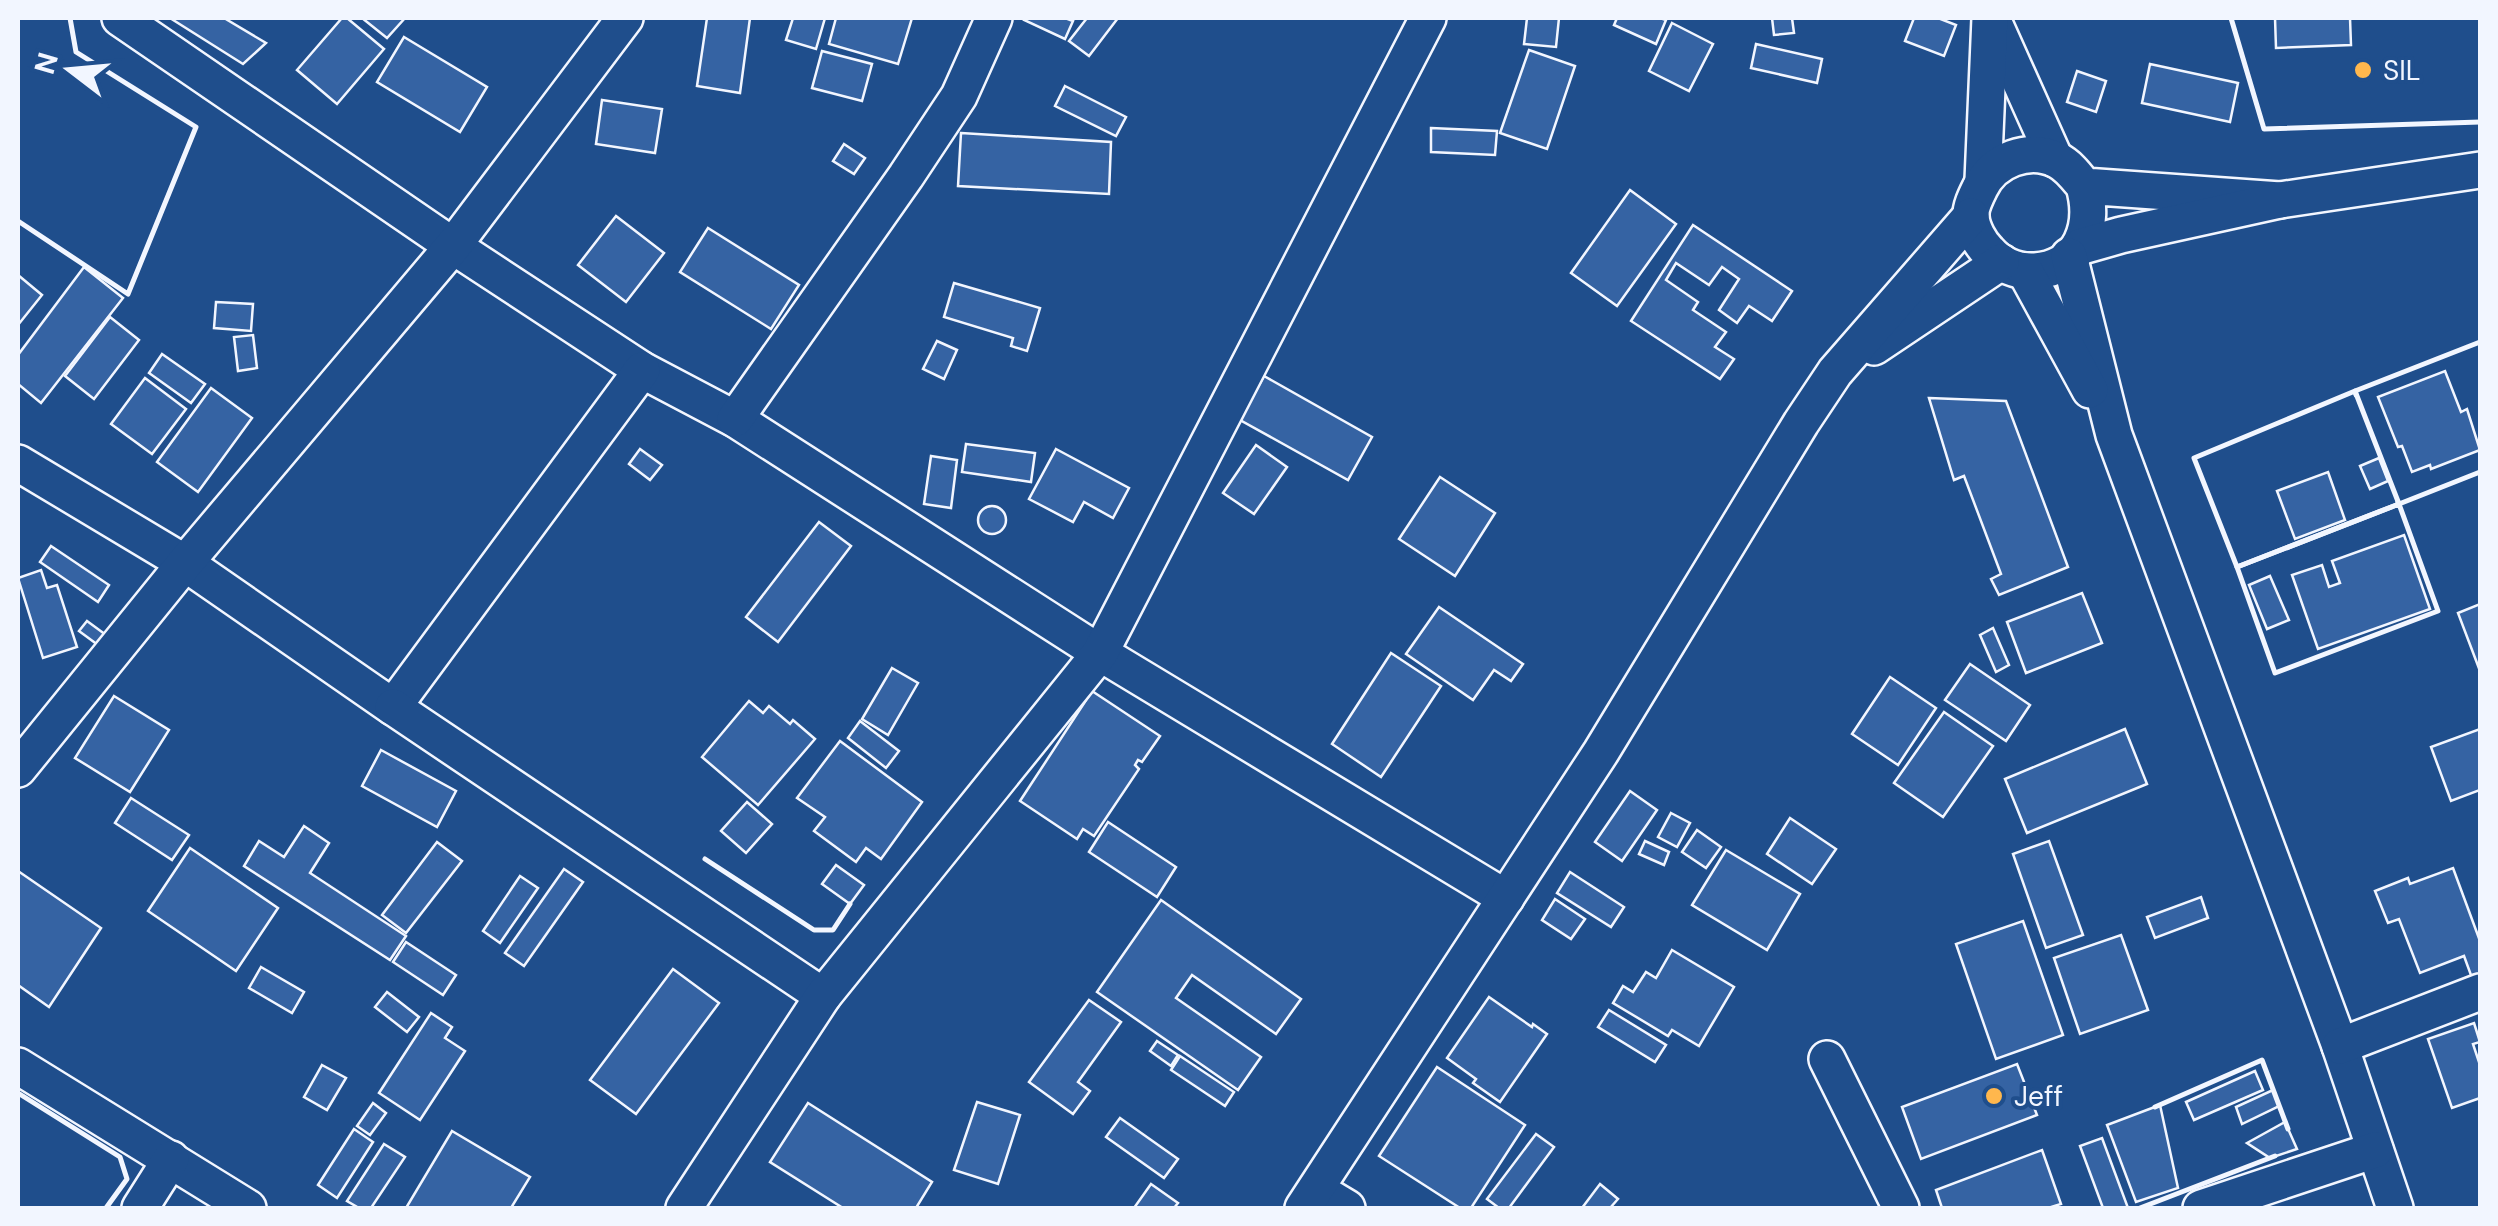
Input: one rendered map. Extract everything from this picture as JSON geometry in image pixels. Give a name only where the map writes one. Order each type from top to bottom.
[{"type":"street","points":[[120,18],[642,370],[735,419],[1100,653],[1506,898]]},
{"type":"street","points":[[18,769],[453,246],[625,18]]},
{"type":"street","points":[[735,419],[960,96],[994,18]]},
{"type":"street","points":[[684,1208],[823,996],[1100,653],[1428,18]]},
{"type":"street","points":[[1991,18],[2055,159]]},
{"type":"street","points":[[1983,180],[1991,18]]},
{"type":"street","points":[[1322,1202],[1506,898],[1601,752],[1835,372],[1971,216],[1983,180],[1998,165],[2015,156],[2036,154],[2055,159],[2072,170],[2084,186],[2090,221],[2074,251],[2060,264],[2043,270],[2013,267],[1835,372]]},
{"type":"street","points":[[2074,251],[2121,235],[2280,200],[2480,170]]},
{"type":"street","points":[[2084,186],[2280,200]]},
{"type":"street","points":[[1971,216],[1984,247],[2013,267],[2114,435]]},
{"type":"street","points":[[2074,251],[2114,435],[2340,1046],[2395,1208]]},
{"type":"street","points":[[393,707],[642,370]]},
{"type":"street","points":[[18,463],[185,564],[823,996]]},
{"type":"street","points":[[2340,1046],[2480,992]]},
{"type":"street","points":[[1827,1059],[1901,1208]]},
{"type":"street","points":[[18,1066],[248,1208]]},
{"type":"street","points":[[2201,1208],[2375,1150]]},
{"type":"street","points":[[140,1208],[171,1159]]},
{"type":"building","points":[[170,18],[224,18],[266,43],[243,64]]},
{"type":"building","points":[[342,18],[384,49],[337,104],[297,70]]},
{"type":"building","points":[[362,18],[405,18],[387,38]]},
{"type":"building","points":[[707,18],[750,18],[740,93],[697,86]]},
{"type":"building","points":[[793,18],[825,18],[816,49],[786,40]]},
{"type":"building","points":[[836,18],[912,18],[898,64],[829,44]]},
{"type":"building","points":[[1025,18],[1065,18],[1073,21],[1065,39]]},
{"type":"building","points":[[1087,18],[1118,18],[1089,56],[1069,41]]},
{"type":"building","points":[[1527,18],[1559,18],[1556,47],[1524,44]]},
{"type":"building","points":[[1617,18],[1666,20],[1656,44],[1614,25]]},
{"type":"building","points":[[1772,18],[1792,18],[1794,33],[1774,35]]},
{"type":"building","points":[[1914,18],[1938,18],[1956,25],[1944,56],[1905,41]]},
{"type":"building","points":[[2275,18],[2350,18],[2351,45],[2276,48]]},
{"type":"building","points":[[1672,23],[1713,44],[1689,91],[1649,71]]},
{"type":"building","points":[[404,37],[487,87],[460,132],[377,82]]},
{"type":"building","points":[[1756,44],[1822,59],[1817,83],[1751,68]]},
{"type":"building","points":[[1529,50],[1575,66],[1547,149],[1500,133]]},
{"type":"building","points":[[822,51],[872,64],[862,101],[812,88]]},
{"type":"building","points":[[2150,64],[2238,83],[2230,122],[2142,103]]},
{"type":"building","points":[[2077,71],[2106,81],[2096,112],[2067,102]]},
{"type":"building","points":[[1065,86],[1126,117],[1116,136],[1055,106]]},
{"type":"building","points":[[602,100],[662,109],[655,153],[596,144]]},
{"type":"building","points":[[1431,128],[1497,131],[1495,155],[1431,152]]},
{"type":"building","points":[[961,133],[1111,142],[1109,194],[958,186]]},
{"type":"building","points":[[844,144],[865,158],[854,174],[833,161]]},
{"type":"building","points":[[1630,190],[1676,224],[1617,306],[1571,273]]},
{"type":"building","points":[[616,216],[664,253],[626,302],[578,265]]},
{"type":"building","points":[[1693,225],[1792,291],[1772,321],[1749,306],[1737,323],[1719,310],[1739,279],[1722,267],[1709,285],[1676,263],[1666,280],[1698,302],[1693,310],[1726,332],[1715,347],[1734,359],[1720,379],[1631,321]]},
{"type":"building","points":[[708,228],[799,285],[771,329],[680,272]]},
{"type":"building","points":[[84,267],[123,298],[41,403],[18,384],[18,355]]},
{"type":"building","points":[[18,275],[42,295],[18,325]]},
{"type":"building","points":[[954,283],[1040,308],[1027,351],[1011,346],[1013,338],[944,317]]},
{"type":"building","points":[[216,302],[253,304],[251,331],[214,328]]},
{"type":"building","points":[[110,317],[139,340],[94,399],[65,376]]},
{"type":"building","points":[[253,335],[257,368],[238,371],[234,337]]},
{"type":"building","points":[[937,341],[957,350],[944,379],[923,369]]},
{"type":"building","points":[[162,354],[205,384],[191,403],[149,373]]},
{"type":"building","points":[[2445,371],[2461,412],[2467,409],[2480,450],[2412,472],[2378,397]]},
{"type":"building","points":[[1264,376],[1372,437],[1348,480],[1240,420]]},
{"type":"building","points":[[145,378],[186,409],[152,454],[111,424]]},
{"type":"building","points":[[211,388],[252,418],[198,492],[157,462]]},
{"type":"building","points":[[1929,398],[2006,401],[2068,567],[1999,595],[1991,579],[2001,574],[1964,476],[1954,480]]},
{"type":"building","points":[[966,444],[1035,453],[1031,482],[962,472]]},
{"type":"building","points":[[1256,445],[1287,467],[1254,514],[1223,493]]},
{"type":"building","points":[[640,449],[662,465],[650,480],[629,464]]},
{"type":"building","points":[[1056,449],[1129,488],[1113,518],[1084,502],[1073,522],[1029,499]]},
{"type":"building","points":[[931,456],[957,460],[951,508],[924,504]]},
{"type":"building","points":[[2379,458],[2388,481],[2370,489],[2360,466]]},
{"type":"building","points":[[2328,472],[2345,520],[2295,539],[2277,491]]},
{"type":"building","points":[[1440,477],[1495,513],[1455,576],[1399,539]]},
{"type":"building","points":[[992,506],[1002,510],[1006,520],[1002,530],[992,534],[982,530],[978,520],[982,510]]},
{"type":"building","points":[[819,522],[851,546],[778,642],[746,617]]},
{"type":"building","points":[[2404,535],[2430,609],[2318,649],[2292,575],[2322,565],[2329,587],[2340,583],[2332,561]]},
{"type":"building","points":[[51,546],[109,585],[98,602],[40,562]]},
{"type":"building","points":[[41,570],[47,588],[57,585],[77,647],[43,658],[18,578]]},
{"type":"building","points":[[2270,576],[2289,620],[2267,629],[2249,585]]},
{"type":"building","points":[[2082,593],[2102,643],[2026,673],[2007,622]]},
{"type":"building","points":[[2480,604],[2480,671],[2458,613]]},
{"type":"building","points":[[1439,607],[1523,664],[1511,681],[1494,670],[1473,700],[1406,654]]},
{"type":"building","points":[[87,621],[106,635],[98,645],[79,631]]},
{"type":"building","points":[[1993,628],[2009,665],[1996,672],[1980,635]]},
{"type":"building","points":[[1391,653],[1441,686],[1381,777],[1332,744]]},
{"type":"building","points":[[1970,664],[2030,705],[2006,741],[1945,700]]},
{"type":"building","points":[[892,668],[918,683],[888,735],[862,719]]},
{"type":"building","points":[[1890,677],[1936,708],[1898,765],[1852,734]]},
{"type":"building","points":[[1092,691],[1160,736],[1142,762],[1138,760],[1135,765],[1139,769],[1094,836],[1083,829],[1077,839],[1020,801]]},
{"type":"building","points":[[114,696],[169,730],[130,792],[75,758]]},
{"type":"building","points":[[749,701],[763,713],[769,706],[815,739],[758,805],[702,757]]},
{"type":"building","points":[[1944,712],[1993,746],[1943,817],[1894,783]]},
{"type":"building","points":[[860,721],[899,751],[886,768],[848,738]]},
{"type":"building","points":[[2125,729],[2147,784],[2027,833],[2005,779]]},
{"type":"building","points":[[2480,729],[2480,790],[2451,801],[2431,747]]},
{"type":"building","points":[[840,741],[922,802],[881,859],[866,848],[856,862],[814,831],[825,817],[797,798]]},
{"type":"building","points":[[381,750],[456,791],[437,827],[362,786]]},
{"type":"building","points":[[1630,791],[1657,810],[1622,861],[1595,842]]},
{"type":"building","points":[[131,798],[189,835],[172,860],[115,823]]},
{"type":"building","points":[[747,802],[772,824],[746,853],[721,831]]},
{"type":"building","points":[[1671,813],[1690,823],[1677,847],[1658,837]]},
{"type":"building","points":[[1790,818],[1836,849],[1812,884],[1767,854]]},
{"type":"building","points":[[1108,822],[1176,867],[1157,897],[1089,852]]},
{"type":"building","points":[[304,826],[329,843],[310,873],[406,936],[390,960],[244,866],[259,841],[284,857]]},
{"type":"building","points":[[1697,830],[1721,847],[1706,868],[1682,852]]},
{"type":"building","points":[[1645,841],[1669,852],[1664,865],[1639,854]]},
{"type":"building","points":[[2049,841],[2083,935],[2046,948],[2013,854]]},
{"type":"building","points":[[437,842],[462,861],[406,933],[382,915]]},
{"type":"building","points":[[190,848],[278,908],[236,971],[148,911]]},
{"type":"building","points":[[1726,850],[1800,894],[1767,950],[1692,905]]},
{"type":"building","points":[[836,865],[864,885],[850,904],[822,884]]},
{"type":"building","points":[[2453,868],[2480,941],[2480,975],[2472,978],[2464,956],[2420,973],[2399,919],[2388,923],[2375,891],[2408,878],[2410,884]]},
{"type":"building","points":[[564,869],[583,882],[524,966],[505,953]]},
{"type":"building","points":[[18,871],[101,928],[49,1007],[18,985]]},
{"type":"building","points":[[1570,872],[1624,907],[1611,927],[1557,893]]},
{"type":"building","points":[[520,876],[538,888],[500,943],[483,931]]},
{"type":"building","points":[[2201,897],[2208,918],[2155,938],[2147,917]]},
{"type":"building","points":[[1555,899],[1585,919],[1571,939],[1542,920]]},
{"type":"building","points":[[1161,900],[1301,999],[1276,1034],[1192,975],[1176,998],[1261,1057],[1238,1090],[1097,992]]},
{"type":"building","points":[[2023,921],[2063,1035],[1996,1059],[1956,944]]},
{"type":"building","points":[[2121,935],[2148,1010],[2080,1034],[2054,958]]},
{"type":"building","points":[[406,942],[456,975],[443,995],[393,962]]},
{"type":"building","points":[[1672,950],[1734,987],[1699,1046],[1672,1030],[1668,1036],[1613,1003],[1623,986],[1633,992],[1646,972],[1656,978]]},
{"type":"building","points":[[261,967],[304,992],[292,1013],[249,988]]},
{"type":"building","points":[[673,969],[719,1003],[636,1114],[590,1080]]},
{"type":"building","points":[[387,992],[419,1017],[407,1032],[375,1007]]},
{"type":"building","points":[[1489,997],[1547,1034],[1500,1102],[1447,1058]]},
{"type":"building","points":[[1089,1000],[1121,1022],[1078,1082],[1090,1091],[1073,1114],[1029,1082]]},
{"type":"building","points":[[1609,1010],[1666,1045],[1655,1062],[1598,1027]]},
{"type":"building","points":[[431,1013],[452,1027],[445,1038],[465,1051],[420,1120],[379,1093]]},
{"type":"building","points":[[2474,1023],[2480,1042],[2473,1044],[2480,1065],[2480,1098],[2452,1108],[2428,1039]]},
{"type":"building","points":[[1157,1041],[1178,1055],[1171,1066],[1150,1051]]},
{"type":"building","points":[[1180,1056],[1234,1092],[1225,1106],[1171,1070]]},
{"type":"building","points":[[2017,1064],[2037,1115],[1921,1159],[1902,1107]]},
{"type":"building","points":[[322,1065],[346,1078],[327,1110],[304,1097]]},
{"type":"building","points":[[1437,1067],[1525,1125],[1471,1208],[1460,1208],[1379,1156]]},
{"type":"building","points":[[2255,1071],[2263,1090],[2194,1120],[2186,1102]]},
{"type":"building","points":[[2273,1090],[2279,1106],[2242,1124],[2236,1107]]},
{"type":"building","points":[[977,1102],[1020,1115],[998,1184],[954,1170]]},
{"type":"building","points":[[373,1103],[386,1113],[370,1135],[357,1126]]},
{"type":"building","points":[[808,1103],[932,1182],[916,1208],[843,1208],[770,1162]]},
{"type":"building","points":[[2160,1105],[2178,1188],[2136,1202],[2107,1125]]},
{"type":"building","points":[[1120,1118],[1178,1159],[1164,1178],[1106,1137]]},
{"type":"building","points":[[2285,1122],[2297,1149],[2270,1158],[2247,1143]]},
{"type":"building","points":[[354,1129],[373,1142],[337,1198],[318,1185]]},
{"type":"building","points":[[452,1131],[530,1177],[511,1208],[406,1208]]},
{"type":"building","points":[[1536,1134],[1554,1147],[1509,1208],[1499,1208],[1487,1199]]},
{"type":"building","points":[[2102,1138],[2128,1208],[2103,1208],[2080,1146]]},
{"type":"building","points":[[384,1144],[405,1157],[371,1208],[359,1208],[347,1201]]},
{"type":"building","points":[[2042,1150],[2061,1204],[2048,1208],[1942,1208],[1936,1190]]},
{"type":"building","points":[[1151,1184],[1178,1203],[1174,1208],[1134,1208]]},
{"type":"building","points":[[1600,1184],[1618,1199],[1610,1208],[1582,1208]]},
{"type":"wall","points":[[18,221],[128,294],[196,127],[76,52],[70,18]]},
{"type":"wall","points":[[2231,18],[2264,129],[2480,122]]},
{"type":"wall","points":[[2356,395],[2355,391],[2480,342]]},
{"type":"wall","points":[[2355,391],[2399,504],[2237,567],[2194,458],[2355,391]]},
{"type":"wall","points":[[2398,502],[2480,472]]},
{"type":"wall","points":[[2399,504],[2438,611],[2275,673],[2237,567],[2399,504]]},
{"type":"wall","points":[[705,859],[814,930],[833,930],[850,904]]},
{"type":"wall","points":[[2155,1107],[2262,1060],[2288,1129]]},
{"type":"wall","points":[[18,1093],[120,1157],[127,1179],[106,1208]]},
{"type":"wall","points":[[2140,1208],[2275,1156]]},
{"type":"place","name":"SIL","points":[[2363,70]]},
{"type":"place","name":"Jeff","points":[[1994,1096]]}]
